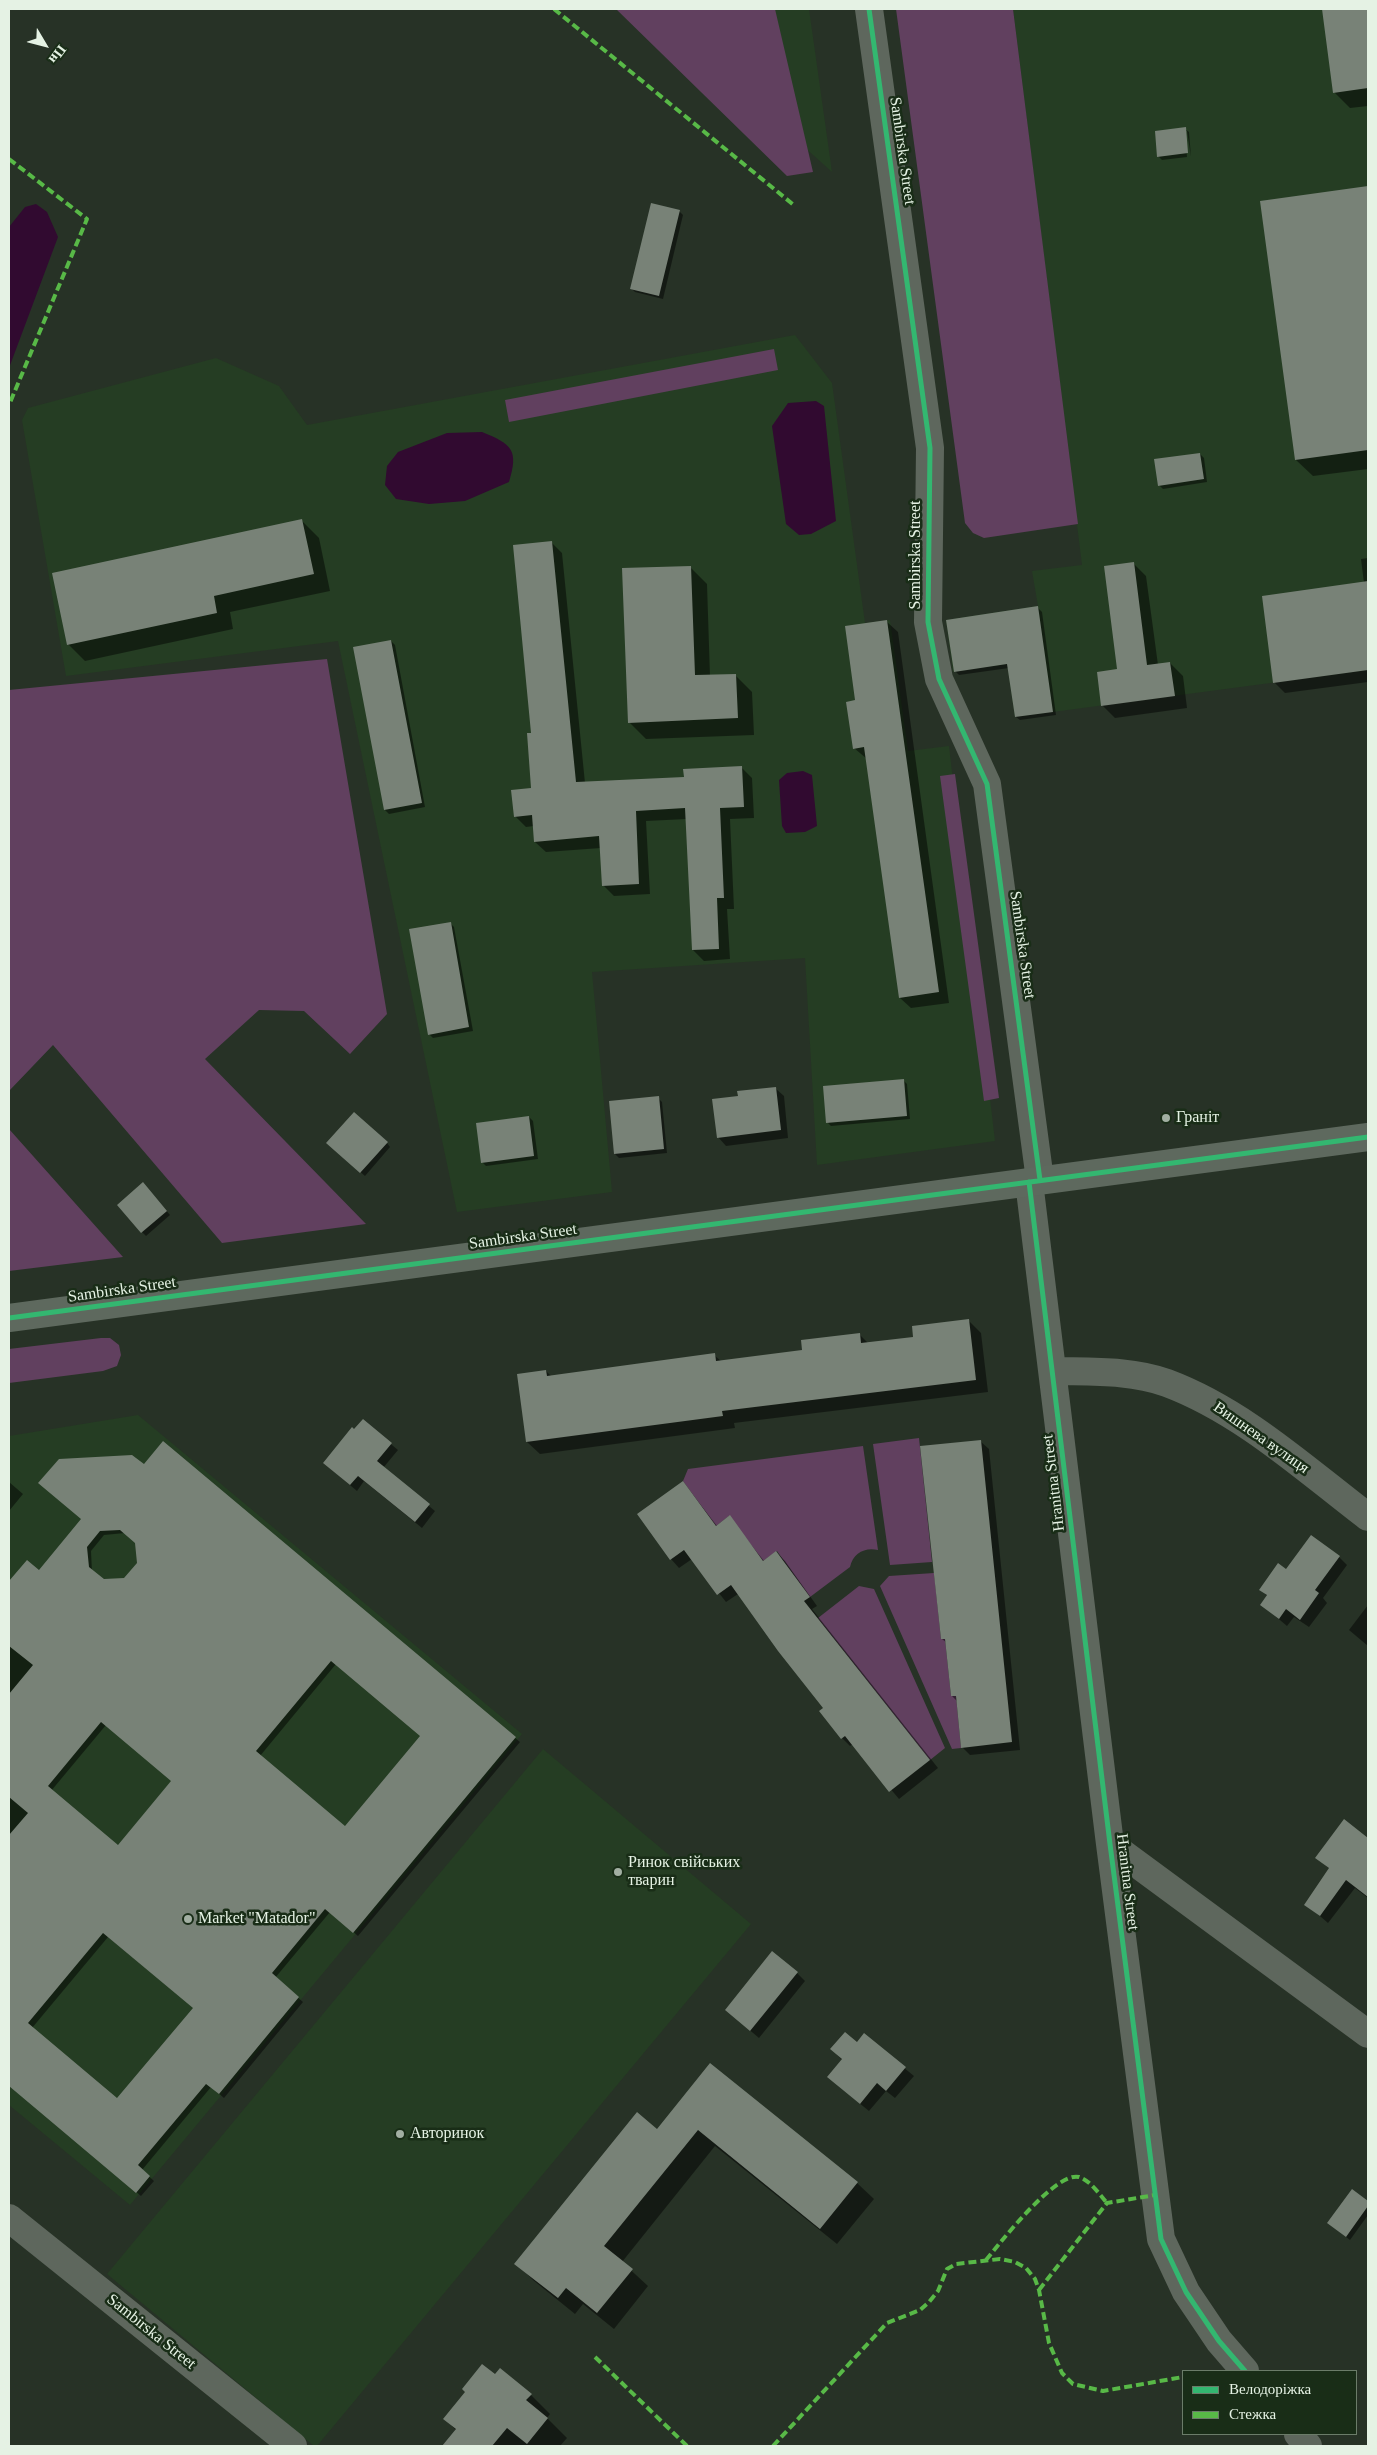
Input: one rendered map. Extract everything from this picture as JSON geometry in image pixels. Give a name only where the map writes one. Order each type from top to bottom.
[{"type":"main road","name":"Sambirska Street","points":[[9,1318],[1368,1137]]},
{"type":"street","name":"Sambirska Street","points":[[869,9],[930,448],[928,622],[939,679],[987,784],[1035,1181]]},
{"type":"street","name":"Hranitna Street","points":[[1035,1181],[1054,1371],[1110,1844],[1161,2239],[1186,2292],[1219,2341],[1244,2370]]},
{"type":"street","name":"Вишнева вулиця","points":[[1054,1371],[1124,1373],[1166,1382],[1212,1403],[1252,1429],[1368,1517]]},
{"type":"street","name":"Hranitna Street","points":[[1110,1844],[1368,2034]]},
{"type":"street","name":"Sambirska Street","points":[[9,2218],[293,2446]]},
{"type":"street","points":[[1299,2435],[1308,2446]]},
{"type":"shaded area","points":[[616,9],[775,9],[813,172],[787,176]]},
{"type":"shaded area","points":[[651,9],[809,9],[832,172]]},
{"type":"shaded area","points":[[896,9],[1013,9],[1078,524],[984,538],[973,533],[965,523]]},
{"type":"shaded area","points":[[1013,9],[1368,9],[1368,670],[1015,717],[1007,664],[953,672],[946,620],[1038,606],[1032,571],[1082,565]]},
{"type":"shaded area","points":[[36,204],[47,212],[58,237],[9,368],[9,227],[25,207]]},
{"type":"shaded area","points":[[795,335],[832,383],[865,623],[890,620],[908,751],[949,746],[995,1141],[817,1165],[805,958],[592,972],[612,1192],[457,1212],[338,641],[66,676],[22,420],[28,408],[216,358],[279,386],[307,425]]},
{"type":"shaded area","points":[[774,349],[778,370],[509,422],[505,400]]},
{"type":"shaded area","points":[[816,401],[824,406],[836,521],[811,534],[799,535],[786,524],[772,426],[788,403]]},
{"type":"shaded area","points":[[482,432],[500,440],[510,449],[513,455],[513,462],[509,482],[465,501],[429,504],[396,499],[385,485],[387,466],[398,452],[447,433]]},
{"type":"shaded area","points":[[327,659],[387,1014],[350,1054],[304,1011],[259,1010],[205,1059],[366,1224],[222,1243],[53,1045],[9,1091],[9,690]]},
{"type":"shaded area","points":[[803,771],[812,775],[817,826],[805,832],[786,833],[782,826],[779,780],[787,773]]},
{"type":"shaded area","points":[[955,774],[999,1098],[984,1101],[940,776]]},
{"type":"shaded area","points":[[9,1129],[123,1257],[9,1271]]},
{"type":"shaded area","points":[[110,1338],[119,1345],[121,1355],[117,1366],[103,1371],[9,1383],[9,1349]]},
{"type":"shaded area","name":"Market \"Matador\"","points":[[138,1415],[522,1734],[130,2205],[9,2105],[9,1436]]},
{"type":"shaded area","points":[[919,1438],[932,1562],[890,1565],[873,1444]]},
{"type":"shaded area","points":[[863,1446],[878,1550],[869,1549],[860,1552],[854,1558],[850,1567],[810,1597],[777,1551],[763,1561],[729,1516],[716,1526],[683,1481],[688,1469]]},
{"type":"shaded area","points":[[934,1573],[941,1639],[945,1639],[951,1696],[956,1696],[961,1748],[952,1749],[880,1586],[889,1576]]},
{"type":"shaded area","points":[[859,1586],[874,1589],[945,1748],[930,1760],[818,1618]]},
{"type":"shaded area","name":"Авторинок","points":[[543,1749],[751,1924],[317,2446],[314,2446],[107,2274]]},
{"type":"building","points":[[1322,9],[1368,9],[1368,88],[1333,93]]},
{"type":"building","points":[[1186,127],[1188,153],[1157,157],[1155,131]]},
{"type":"building","points":[[1368,186],[1368,450],[1295,460],[1260,201]]},
{"type":"building","points":[[651,203],[680,210],[659,296],[630,289]]},
{"type":"building","points":[[1200,453],[1204,479],[1158,486],[1154,459]]},
{"type":"building","points":[[302,519],[314,574],[214,596],[217,613],[67,645],[52,573]]},
{"type":"building","points":[[552,541],[576,782],[684,777],[683,769],[742,766],[744,807],[720,808],[724,898],[717,898],[719,949],[692,950],[685,808],[636,811],[639,884],[602,886],[599,836],[534,842],[532,815],[514,817],[511,790],[531,788],[527,733],[531,733],[513,545]]},
{"type":"building","points":[[1134,562],[1147,665],[1170,662],[1175,696],[1101,706],[1097,672],[1117,669],[1104,566]]},
{"type":"building","points":[[691,566],[695,675],[736,674],[738,718],[628,723],[622,568]]},
{"type":"building","points":[[1368,581],[1368,670],[1273,683],[1262,596]]},
{"type":"building","points":[[1038,606],[1053,712],[1015,717],[1007,664],[954,672],[946,620]]},
{"type":"building","points":[[887,620],[939,992],[899,998],[864,747],[853,749],[846,702],[855,700],[845,626]]},
{"type":"building","points":[[391,640],[422,803],[384,810],[353,647]]},
{"type":"building","points":[[451,922],[469,1027],[428,1035],[409,929]]},
{"type":"building","points":[[904,1079],[907,1116],[826,1123],[823,1086]]},
{"type":"building","points":[[776,1087],[781,1130],[717,1138],[712,1099],[738,1096],[737,1091]]},
{"type":"building","points":[[659,1096],[664,1149],[614,1154],[609,1101]]},
{"type":"building","points":[[354,1112],[388,1142],[360,1173],[326,1143]]},
{"type":"building","points":[[529,1116],[534,1156],[481,1163],[476,1123]]},
{"type":"building","points":[[143,1182],[167,1211],[141,1233],[117,1205]]},
{"type":"building","points":[[969,1319],[976,1380],[722,1411],[723,1416],[526,1442],[517,1374],[546,1370],[547,1376],[715,1353],[716,1361],[802,1350],[801,1340],[860,1333],[861,1343],[913,1337],[912,1326]]},
{"type":"building","points":[[363,1419],[392,1443],[377,1461],[430,1504],[415,1522],[358,1476],[350,1485],[323,1463],[352,1427],[354,1429]]},
{"type":"building","points":[[981,1440],[1012,1742],[961,1748],[956,1696],[951,1696],[945,1639],[941,1639],[920,1446]]},
{"type":"building","name":"Market \"Matador\"","points":[[163,1441],[516,1737],[353,1933],[325,1909],[272,1973],[299,1997],[219,2094],[206,2084],[138,2165],[150,2176],[136,2193],[9,2086],[9,1835],[28,1813],[9,1797],[9,1694],[33,1665],[9,1646],[9,1581],[27,1560],[39,1570],[81,1519],[38,1483],[59,1459],[132,1455],[144,1464]],"holes":[[[120,1530],[135,1543],[137,1563],[124,1578],[104,1579],[89,1567],[87,1547],[100,1531]],[[331,1661],[420,1736],[345,1826],[256,1751]],[[101,1722],[171,1781],[118,1845],[48,1786]],[[103,1933],[193,2008],[117,2098],[28,2023]]]},
{"type":"building","points":[[683,1481],[716,1526],[730,1515],[763,1561],[776,1551],[810,1597],[804,1601],[930,1760],[889,1792],[845,1736],[841,1739],[819,1711],[823,1708],[778,1651],[731,1585],[717,1595],[684,1550],[670,1560],[637,1514]]},
{"type":"building","points":[[1311,1535],[1340,1556],[1315,1590],[1319,1593],[1300,1620],[1286,1609],[1279,1619],[1260,1605],[1267,1595],[1259,1590],[1278,1563],[1286,1569]]},
{"type":"building","points":[[1344,1819],[1368,1838],[1368,1897],[1346,1880],[1320,1916],[1304,1905],[1329,1868],[1315,1858]]},
{"type":"building","points":[[772,1951],[798,1972],[750,2031],[725,2010]]},
{"type":"building","points":[[845,2032],[857,2042],[864,2033],[906,2067],[886,2091],[877,2083],[860,2104],[827,2077],[842,2059],[830,2049]]},
{"type":"building","points":[[710,2063],[858,2182],[820,2229],[698,2130],[604,2246],[633,2269],[597,2313],[566,2288],[558,2298],[514,2264],[637,2112],[657,2129]]},
{"type":"building","points":[[1352,2189],[1368,2201],[1368,2206],[1346,2237],[1327,2223]]},
{"type":"building","points":[[482,2364],[495,2374],[500,2368],[532,2394],[526,2400],[548,2418],[527,2444],[507,2428],[492,2446],[442,2446],[456,2429],[443,2419],[465,2392],[462,2389]]},
{"type":"marked path","points":[[554,9],[795,206]]},
{"type":"marked path","points":[[9,159],[87,219],[9,405]]},
{"type":"marked path","points":[[986,2260],[1043,2196],[1069,2178],[1079,2177],[1087,2181],[1107,2203]]},
{"type":"marked path","points":[[1039,2290],[1107,2203],[1155,2195]]},
{"type":"marked path","points":[[773,2446],[887,2323],[920,2310],[929,2302],[938,2291],[947,2269],[956,2264],[1000,2259],[1015,2262],[1026,2268],[1035,2279],[1039,2290],[1049,2343],[1062,2373],[1073,2384],[1103,2391],[1182,2377]]},
{"type":"marked path","points":[[595,2357],[687,2446]]},
{"type":"cycle path","points":[[869,9],[930,448],[928,622],[939,679],[987,784],[1040,1180]]},
{"type":"cycle path","points":[[9,1318],[1368,1137]]},
{"type":"cycle path","points":[[1029,1182],[1110,1844],[1161,2239],[1186,2292],[1219,2341],[1244,2370]]},
{"type":"place","name":"Граніт","points":[[1166,1118]]},
{"type":"place","name":"Ринок свійських тварин","points":[[618,1872]]},
{"type":"place","name":"Market \"Matador\"","points":[[188,1919]]},
{"type":"place","name":"Авторинок","points":[[400,2134]]}]
